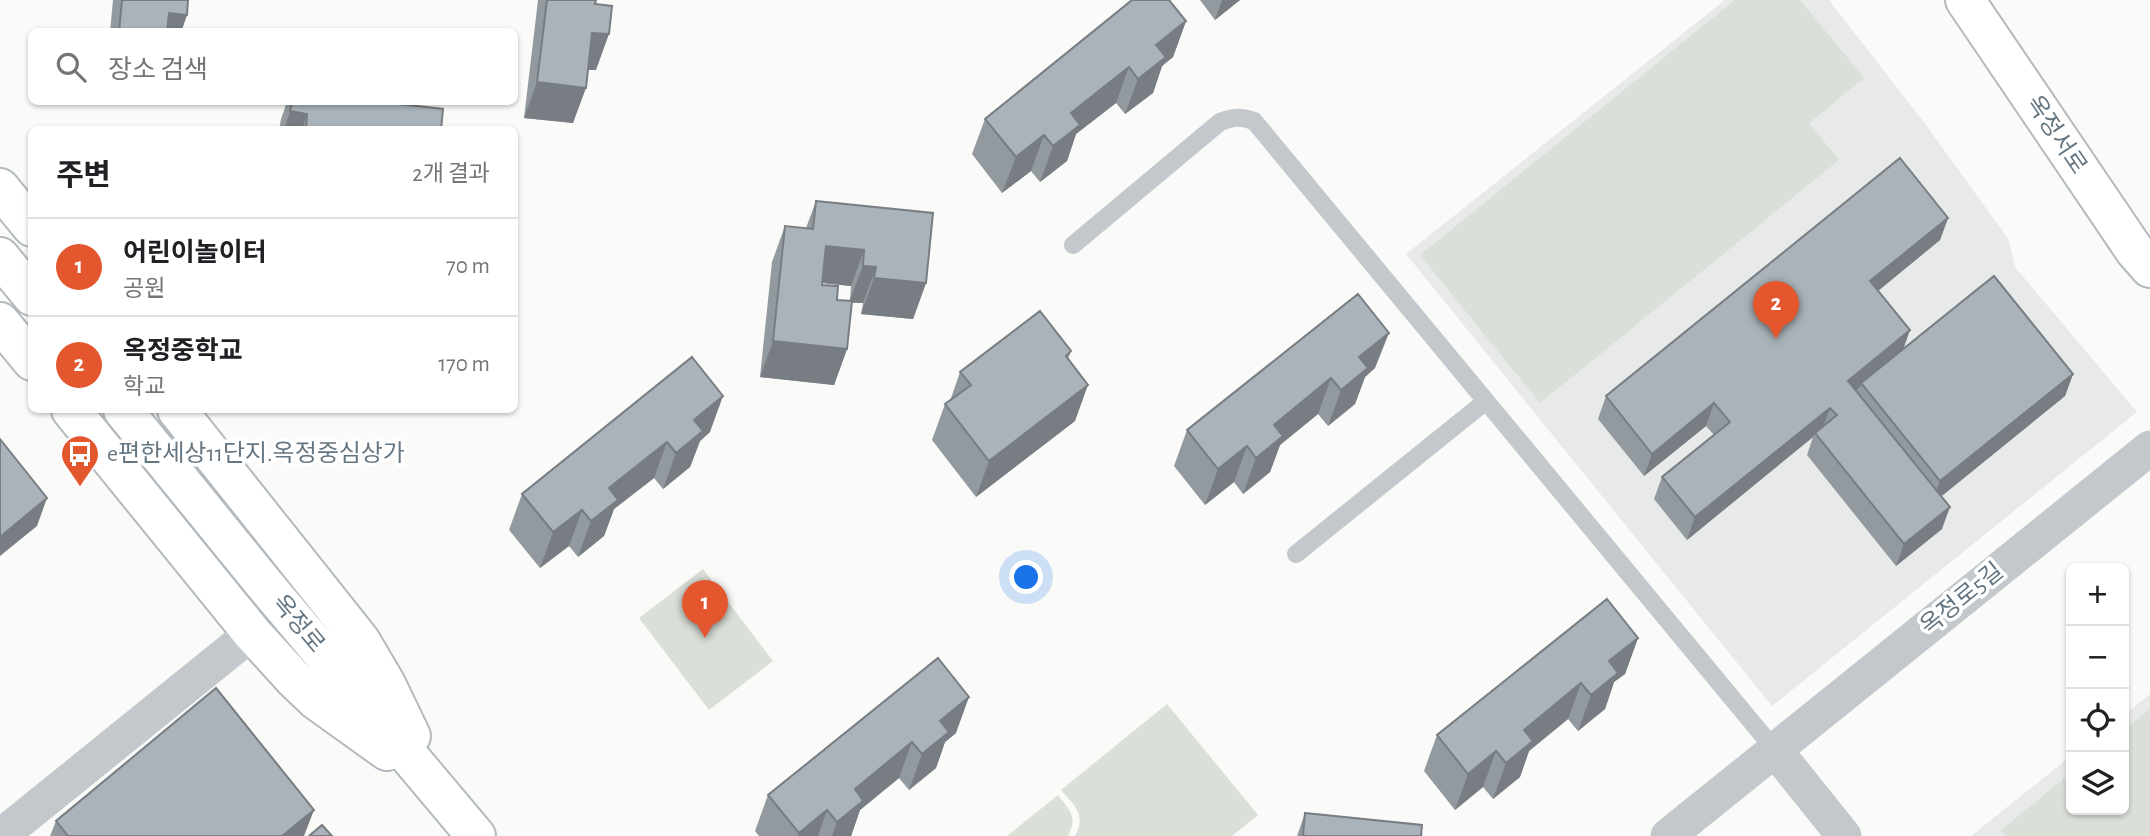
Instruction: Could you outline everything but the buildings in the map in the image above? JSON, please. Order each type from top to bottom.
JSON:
[{"type":"main road","name":"옥정서로","points":[[1965,0],[2135,251],[2150,268]]},
{"type":"main road","points":[[0,188],[28,222]]},
{"type":"main road","points":[[0,257],[28,291]]},
{"type":"main road","points":[[0,322],[28,356]]},
{"type":"main road","points":[[73,413],[252,633],[293,679],[316,700],[434,785]]},
{"type":"main road","name":"옥정로","points":[[125,413],[265,585],[476,836]]},
{"type":"main road","points":[[179,413],[360,640],[386,684],[434,785]]},
{"type":"street","name":"옥정로5길","points":[[1668,836],[2150,448]]},
{"type":"street","points":[[1,836],[252,633]]},
{"type":"street","points":[[1775,750],[1844,836]]},
{"type":"lane","points":[[1073,245],[1220,122],[1231,117],[1244,117],[1254,121],[1775,750]]},
{"type":"lane","points":[[1296,554],[1486,401]]},
{"type":"shaded area","points":[[1725,0],[1829,0],[1926,125],[2009,240],[2015,267],[2137,412],[1772,706],[1406,254]]},
{"type":"shaded area","points":[[1735,0],[1800,0],[1864,78],[1809,123],[1839,160],[1540,403],[1420,255]]},
{"type":"shaded area","points":[[703,569],[773,661],[709,710],[639,618]]},
{"type":"shaded area","points":[[2150,694],[2150,836],[1971,836],[2066,760],[2066,815],[2129,815],[2129,711]]},
{"type":"shaded area","points":[[1167,704],[1258,815],[1232,836],[1075,836],[1080,822],[1079,816],[1061,790]]},
{"type":"shaded area","points":[[2150,709],[2150,836],[2006,836],[2001,830],[2066,777],[2066,815],[2129,815],[2129,726]]},
{"type":"shaded area","points":[[1058,795],[1072,819],[1068,836],[1007,836]]},
{"type":"place","name":"옥정중학교","points":[[1776,339]]},
{"type":"place","name":"e편한세상11단지.옥정중심상가","points":[[80,488]]},
{"type":"place","name":"어린이놀이터","points":[[705,638]]}]
